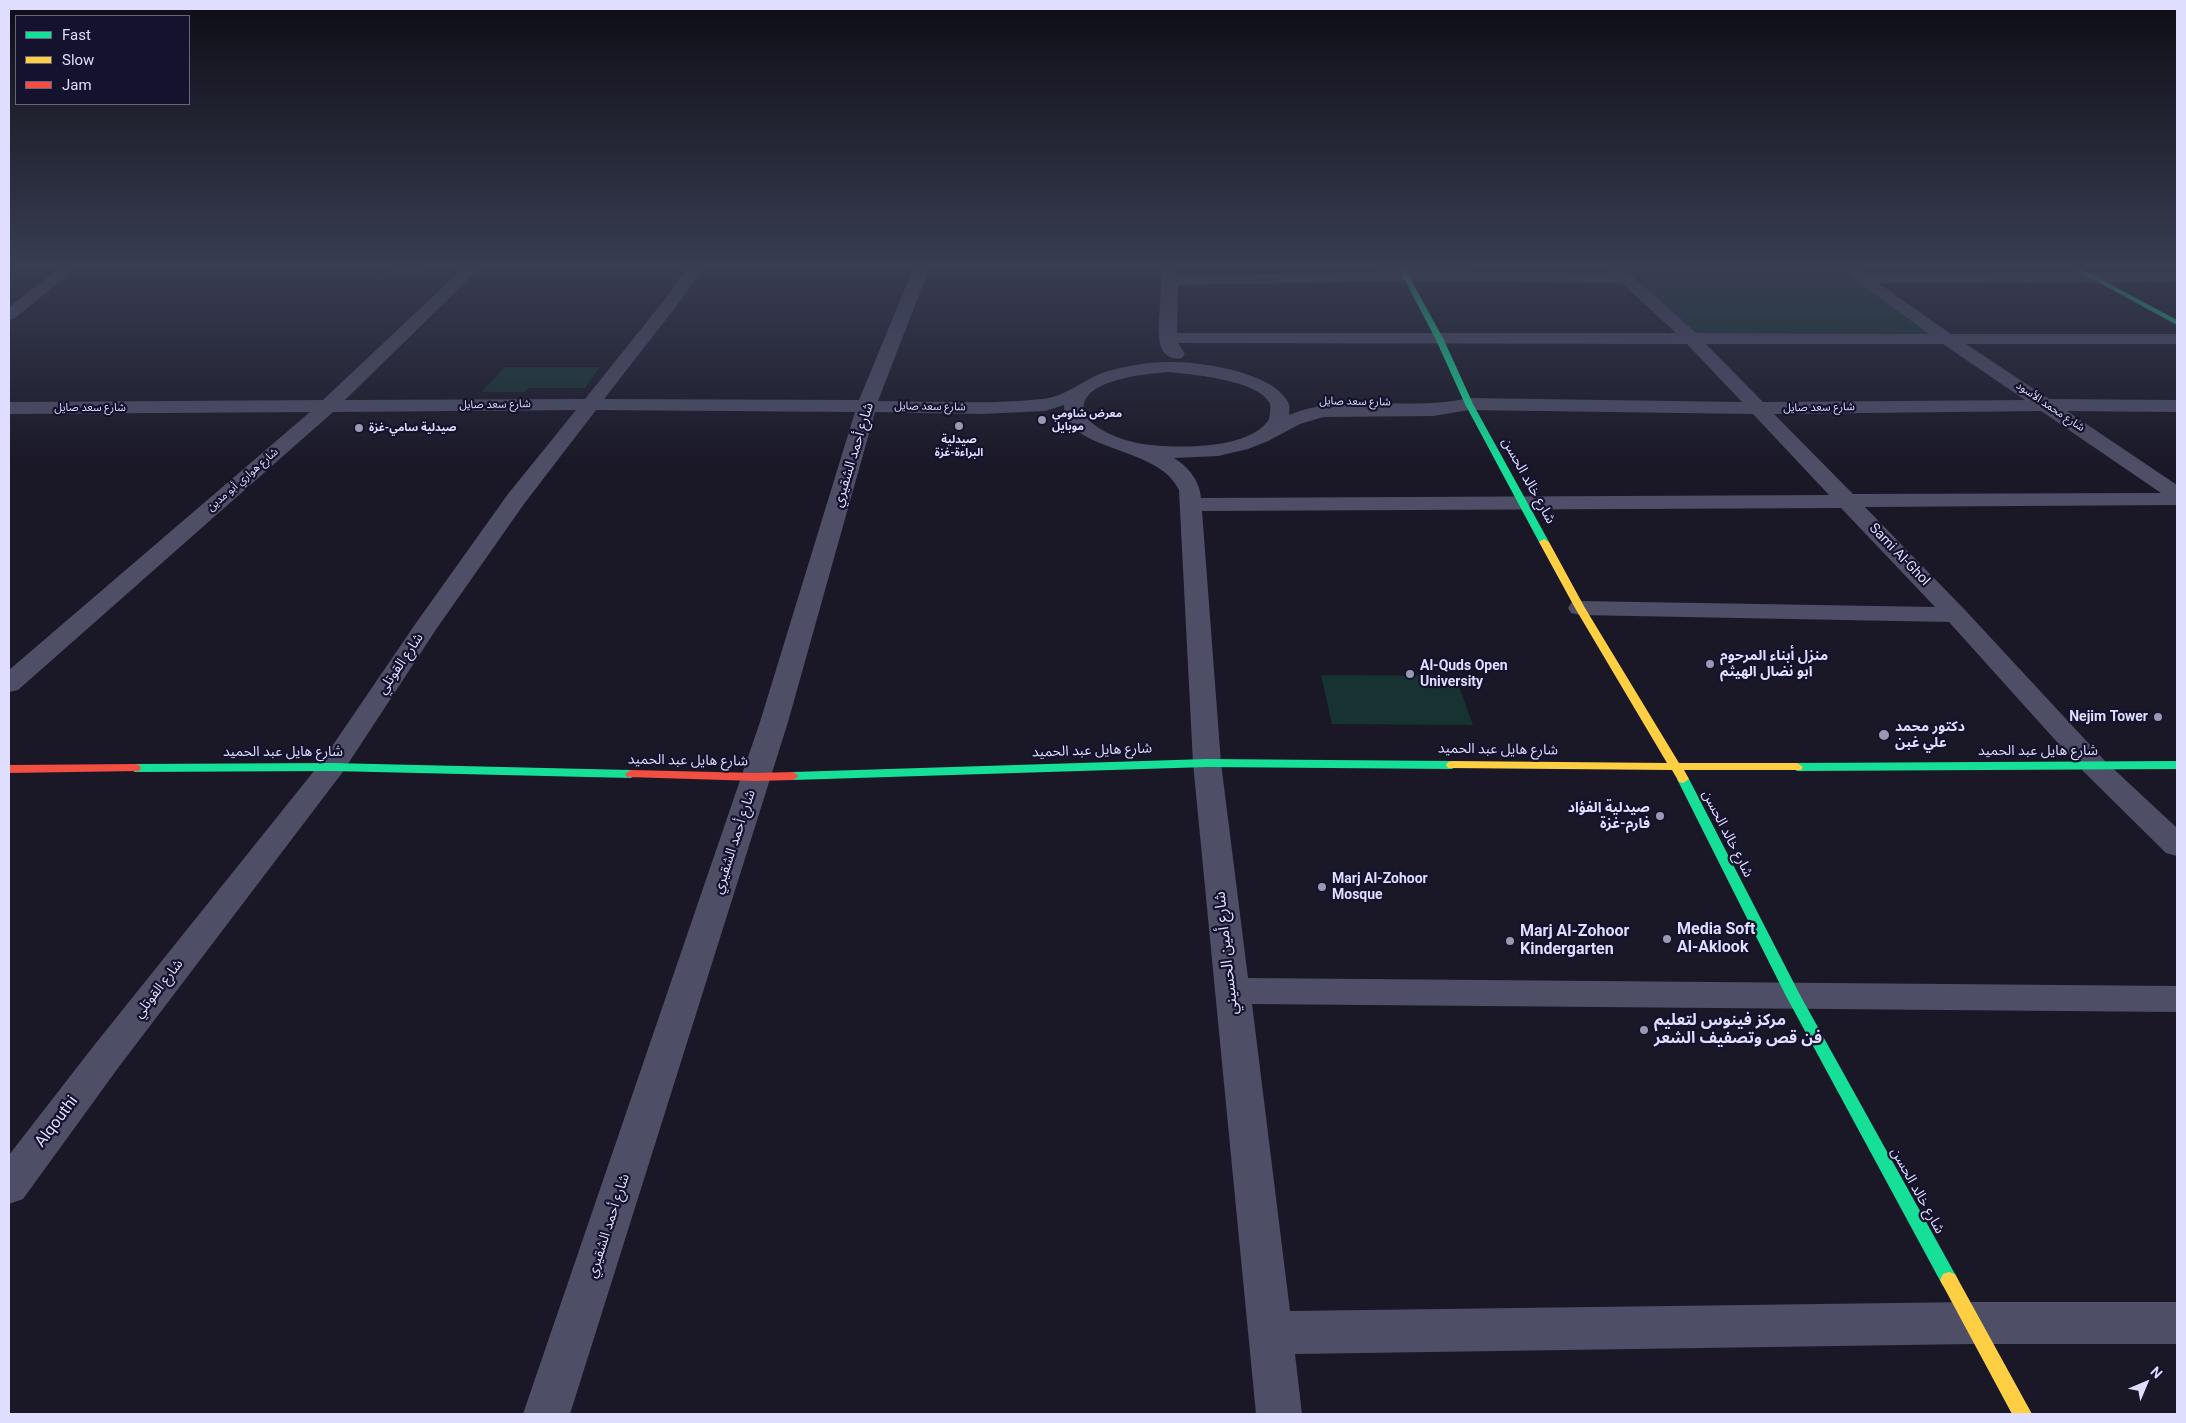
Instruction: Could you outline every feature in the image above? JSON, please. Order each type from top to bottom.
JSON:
[{"type":"street","name":"شارع هواري أبو مدين","points":[[9,684],[327,407],[402,335]]},
{"type":"street","name":"شارع القوتلي","points":[[105,1058],[332,767],[425,628],[516,499],[645,335]]},
{"type":"street","name":"شارع أحمد الشقيري","points":[[547,1414],[756,777],[867,406],[895,335]]},
{"type":"street","points":[[1113,376],[1150,362],[1162,355],[1169,343],[1169,335]]},
{"type":"street","name":"شارع خالد الحسن","points":[[1438,335],[1465,405],[1523,503],[1580,608],[1677,767],[1793,996],[2022,1414]]},
{"type":"street","name":"Sami Al-Ghol","points":[[1688,335],[1760,408],[1956,615],[2094,766],[2177,846]]},
{"type":"street","name":"شارع محمد الأسود","points":[[1942,335],[2177,494]]},
{"type":"street","points":[[1169,343],[1691,338],[2177,339]]},
{"type":"street","points":[[1169,343],[1183,359],[1252,383],[1268,391],[1280,407],[1279,421],[1265,434]]},
{"type":"street","points":[[1113,376],[1168,367],[1198,369],[1233,376]]},
{"type":"street","name":"شارع سعد صايل","points":[[9,408],[590,404],[981,408],[1045,406],[1069,398],[1113,376]]},
{"type":"street","name":"شارع سعد صايل","points":[[1252,383],[1296,397],[1334,402],[1760,408],[2048,405],[2177,406]]},
{"type":"street","points":[[1084,390],[1077,397],[1074,410],[1079,422],[1092,432]]},
{"type":"street","name":"شارع سعد صايل","points":[[1236,446],[1299,417],[1322,411],[1443,410],[1465,405]]},
{"type":"street","name":"شارع سعد صايل","points":[[981,408],[994,411],[1044,415],[1121,444]]},
{"type":"street","points":[[1121,444],[1176,452],[1209,451],[1236,446]]},
{"type":"street","name":"شارع أمين الحسيني","points":[[1121,444],[1178,468],[1187,479],[1191,497],[1207,762],[1279,1414]]},
{"type":"street","name":"شارع أمين الحسيني","points":[[1191,497],[1200,467],[1210,458],[1236,446]]},
{"type":"street","points":[[1191,497],[1523,503],[2177,499]]},
{"type":"street","points":[[1580,608],[1956,615]]},
{"type":"street","name":"شارع هايل عبد الحميد","points":[[9,769],[332,767],[756,777],[1207,762],[1677,767],[2177,765]]},
{"type":"street","points":[[1231,991],[2177,999]]},
{"type":"street","name":"Alqouthi","points":[[9,1186],[105,1058]]},
{"type":"street","points":[[1270,1333],[1972,1323],[2177,1323]]},
{"type":"green space","points":[[505,367],[600,367],[585,388],[528,388],[525,392],[482,392]]},
{"type":"green space","points":[[1321,675],[1455,676],[1473,725],[1332,724]]},
{"type":"traffic: fast","points":[[1438,335],[1469,404],[1544,542]]},
{"type":"traffic: fast","points":[[793,776],[1207,763],[1452,765]]},
{"type":"traffic: fast","points":[[1797,767],[2177,765]]},
{"type":"traffic: fast","points":[[135,768],[332,767],[631,774]]},
{"type":"traffic: fast","points":[[1683,779],[1793,996],[1949,1280]]},
{"type":"traffic: slow","points":[[1544,542],[1580,608],[1683,779]]},
{"type":"traffic: slow","points":[[1452,765],[1797,767]]},
{"type":"traffic: slow","points":[[1949,1280],[2022,1414]]},
{"type":"traffic: jam","points":[[9,769],[135,768]]},
{"type":"traffic: jam","points":[[631,774],[793,776]]},
{"type":"place","name":"معرض شاومي موبايل","points":[[1042,420]]},
{"type":"place","name":"صيدلية البراءة-غزة","points":[[959,426]]},
{"type":"place","name":"صيدلية سامي-غزة","points":[[359,428]]},
{"type":"place","name":"منزل أبناء المرحوم ابو نضال الهيثم","points":[[1710,664]]},
{"type":"place","name":"Al-Quds Open University","points":[[1410,674]]},
{"type":"place","name":"Nejim Tower","points":[[2158,717]]},
{"type":"place","name":"دكتور محمد علي غبن","points":[[1884,735]]},
{"type":"place","name":"صيدلية الفؤاد فارم-غزة","points":[[1660,816]]},
{"type":"place","name":"Marj Al-Zohoor Mosque","points":[[1322,887]]},
{"type":"place","name":"Media Soft Al-Aklook","points":[[1667,939]]},
{"type":"place","name":"Marj Al-Zohoor Kindergarten","points":[[1510,941]]},
{"type":"place","name":"مركز فينوس لتعليم فن قص وتصفيف الشعر","points":[[1644,1030]]}]
